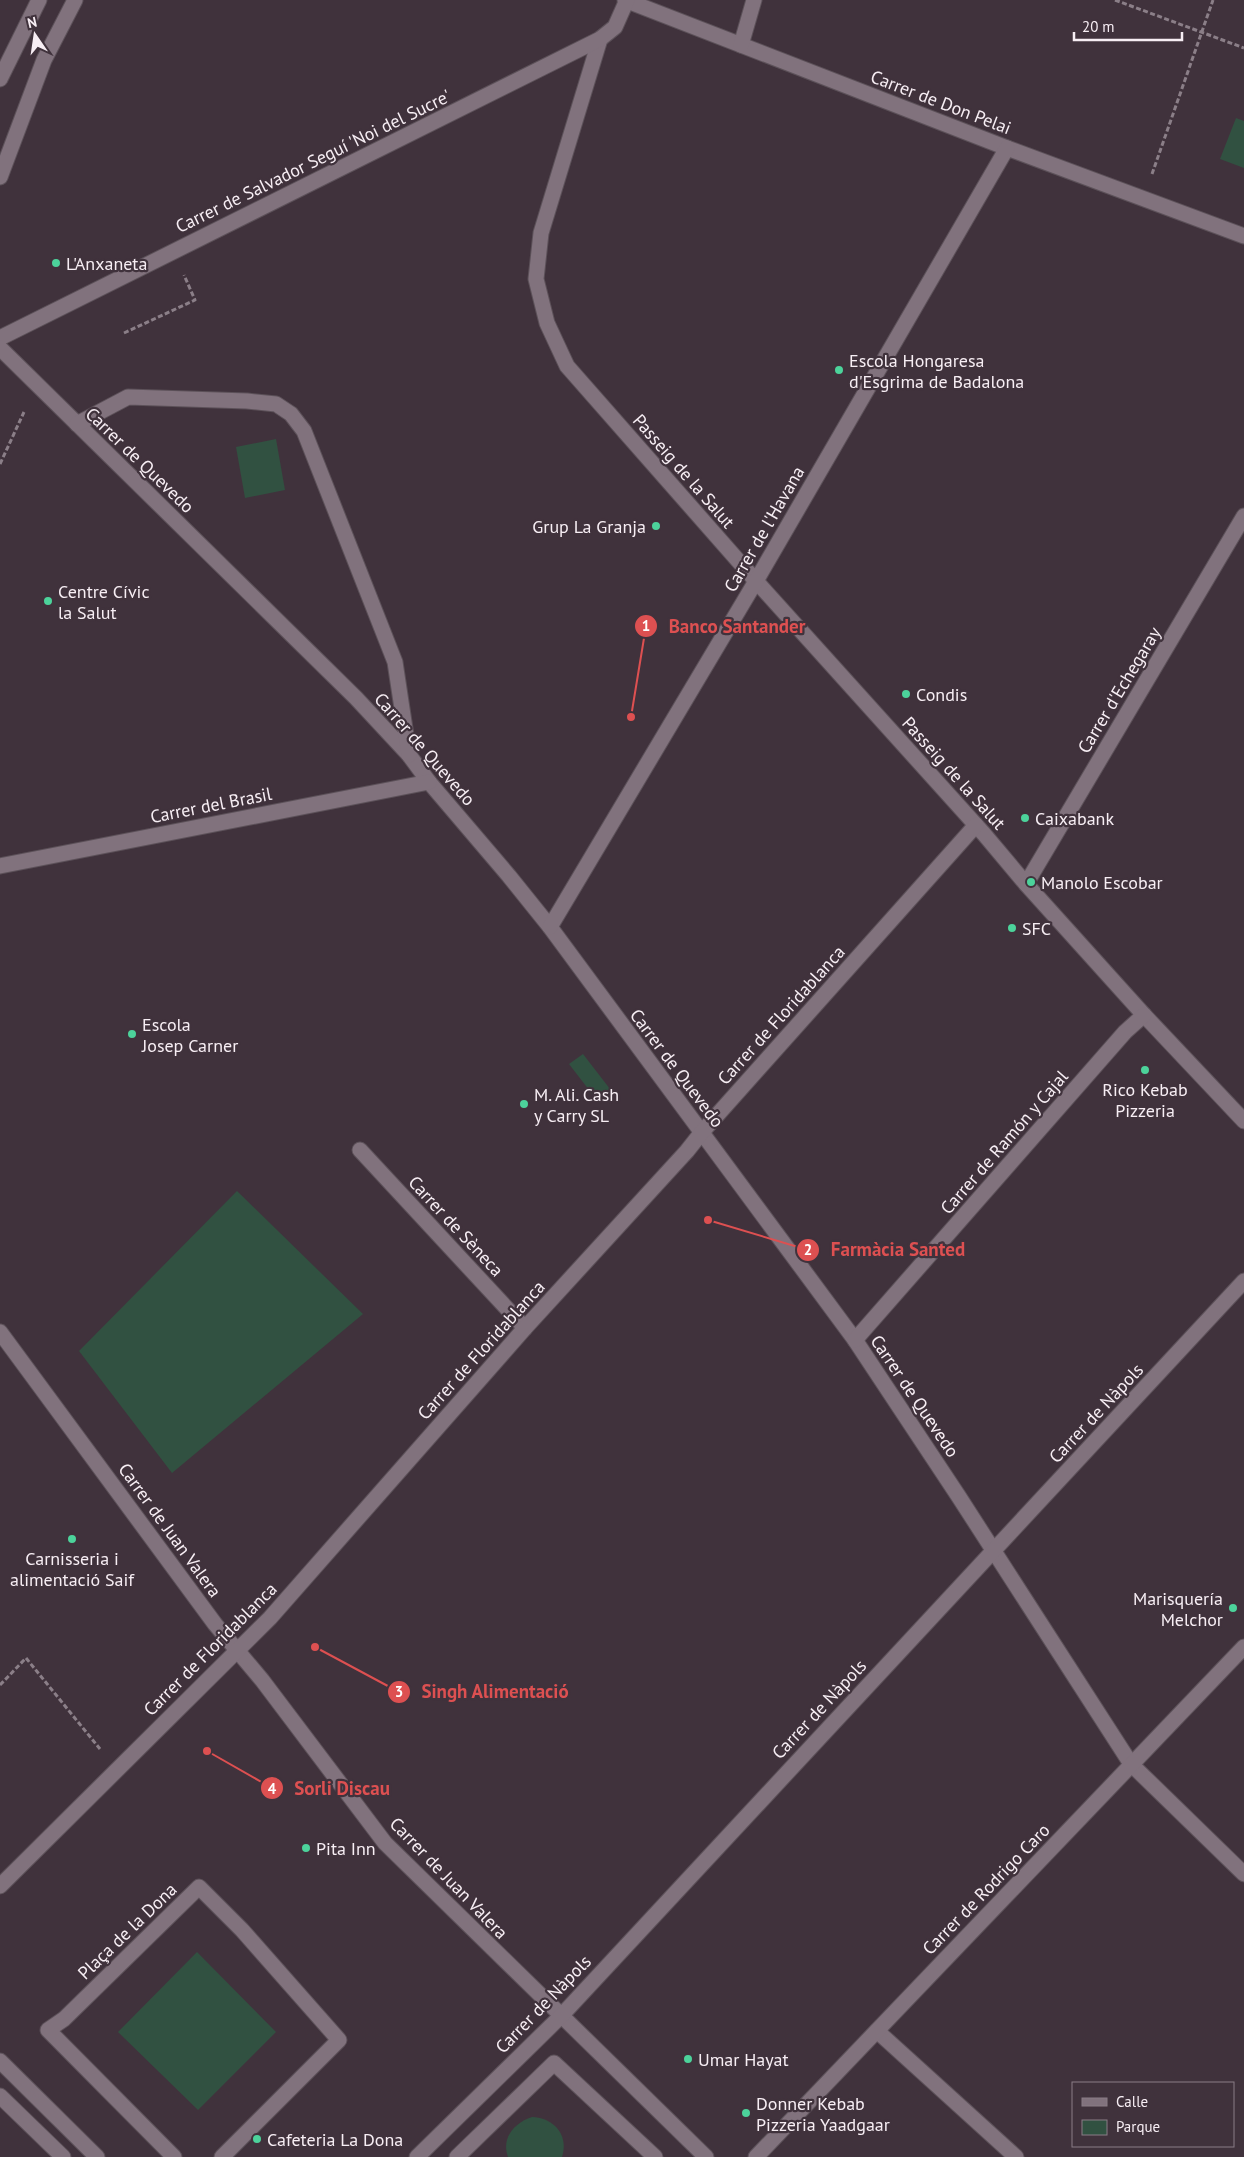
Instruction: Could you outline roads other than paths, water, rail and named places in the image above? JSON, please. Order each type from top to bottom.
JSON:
[{"type":"street","points":[[0,79],[40,0]]},
{"type":"street","points":[[0,177],[44,60],[75,0]]},
{"type":"street","name":"Carrer de Don Pelai","points":[[626,0],[1007,148],[1244,236]]},
{"type":"street","name":"Carrer de Salvador Seguí 'Noi del Sucre'","points":[[0,338],[600,39],[616,27],[626,0]]},
{"type":"street","points":[[740,45],[754,0]]},
{"type":"street","name":"Passeig de la Salut","points":[[600,39],[541,233],[536,279],[547,323],[567,366],[756,581],[976,825],[1026,884],[1144,1015],[1244,1121]]},
{"type":"street","name":"Carrer de l'Havana","points":[[550,927],[756,581],[1007,148]]},
{"type":"street","name":"Carrer de Quevedo","points":[[0,348],[356,698],[409,755],[429,782],[509,876],[550,927],[855,1340],[994,1549],[1132,1764],[1244,1874]]},
{"type":"street","points":[[77,424],[128,397],[247,401],[276,404],[291,414],[304,431],[395,662],[409,755]]},
{"type":"street","name":"Carrer d'Echegaray","points":[[1026,884],[1244,516]]},
{"type":"street","name":"Carrer del Brasil","points":[[0,866],[429,782]]},
{"type":"street","name":"Carrer de Floridablanca","points":[[0,1886],[116,1769],[239,1651],[270,1618],[525,1328],[687,1151],[976,825]]},
{"type":"street","name":"Carrer de Ramón y Cajal","points":[[855,1340],[1125,1032],[1144,1015]]},
{"type":"street","name":"Carrer de Sèneca","points":[[360,1150],[525,1328]]},
{"type":"street","name":"Carrer de Nàpols","points":[[417,2157],[561,2016],[1244,1281]]},
{"type":"street","name":"Carrer de Juan Valera","points":[[0,1332],[215,1624],[239,1651],[385,1843],[706,2157]]},
{"type":"street","name":"Carrer de Rodrigo Caro","points":[[756,2157],[1244,1647]]},
{"type":"street","name":"Plaça de la Dona","points":[[174,2157],[48,2030],[64,2019],[199,1887],[242,1930],[339,2040],[222,2157]]},
{"type":"street","points":[[876,2030],[1016,2157]]},
{"type":"street","points":[[0,2061],[97,2157]]},
{"type":"street","points":[[457,2157],[554,2063],[654,2157]]},
{"type":"street","points":[[0,2096],[63,2157]]},
{"type":"place","name":"L'Anxaneta","points":[[56,263]]},
{"type":"place","name":"Escola Hongaresa d'Esgrima de Badalona","points":[[839,370]]},
{"type":"place","name":"Grup La Granja","points":[[656,526]]},
{"type":"place","name":"Centre Cívic la Salut","points":[[48,601]]},
{"type":"place","name":"Condis","points":[[906,694]]},
{"type":"place","name":"Banco Santander","points":[[631,717]]},
{"type":"place","name":"Caixabank","points":[[1025,818]]},
{"type":"place","name":"Manolo Escobar","points":[[1031,882]]},
{"type":"place","name":"SFC","points":[[1012,928]]},
{"type":"place","name":"Escola Josep Carner","points":[[132,1034]]},
{"type":"place","name":"Rico Kebab Pizzeria","points":[[1145,1070]]},
{"type":"place","name":"M. Ali. Cash y Carry SL","points":[[524,1104]]},
{"type":"place","name":"Farmàcia Santed","points":[[708,1220]]},
{"type":"place","name":"Carnisseria i alimentació Saif","points":[[72,1539]]},
{"type":"place","name":"Marisquería Melchor","points":[[1233,1608]]},
{"type":"place","name":"Singh Alimentació","points":[[315,1647]]},
{"type":"place","name":"Sorli Discau","points":[[207,1751]]},
{"type":"place","name":"Pita Inn","points":[[306,1848]]},
{"type":"place","name":"Umar Hayat","points":[[688,2059]]},
{"type":"place","name":"Donner Kebab Pizzeria Yaadgaar","points":[[746,2113]]},
{"type":"place","name":"Cafeteria La Dona","points":[[257,2139]]}]
